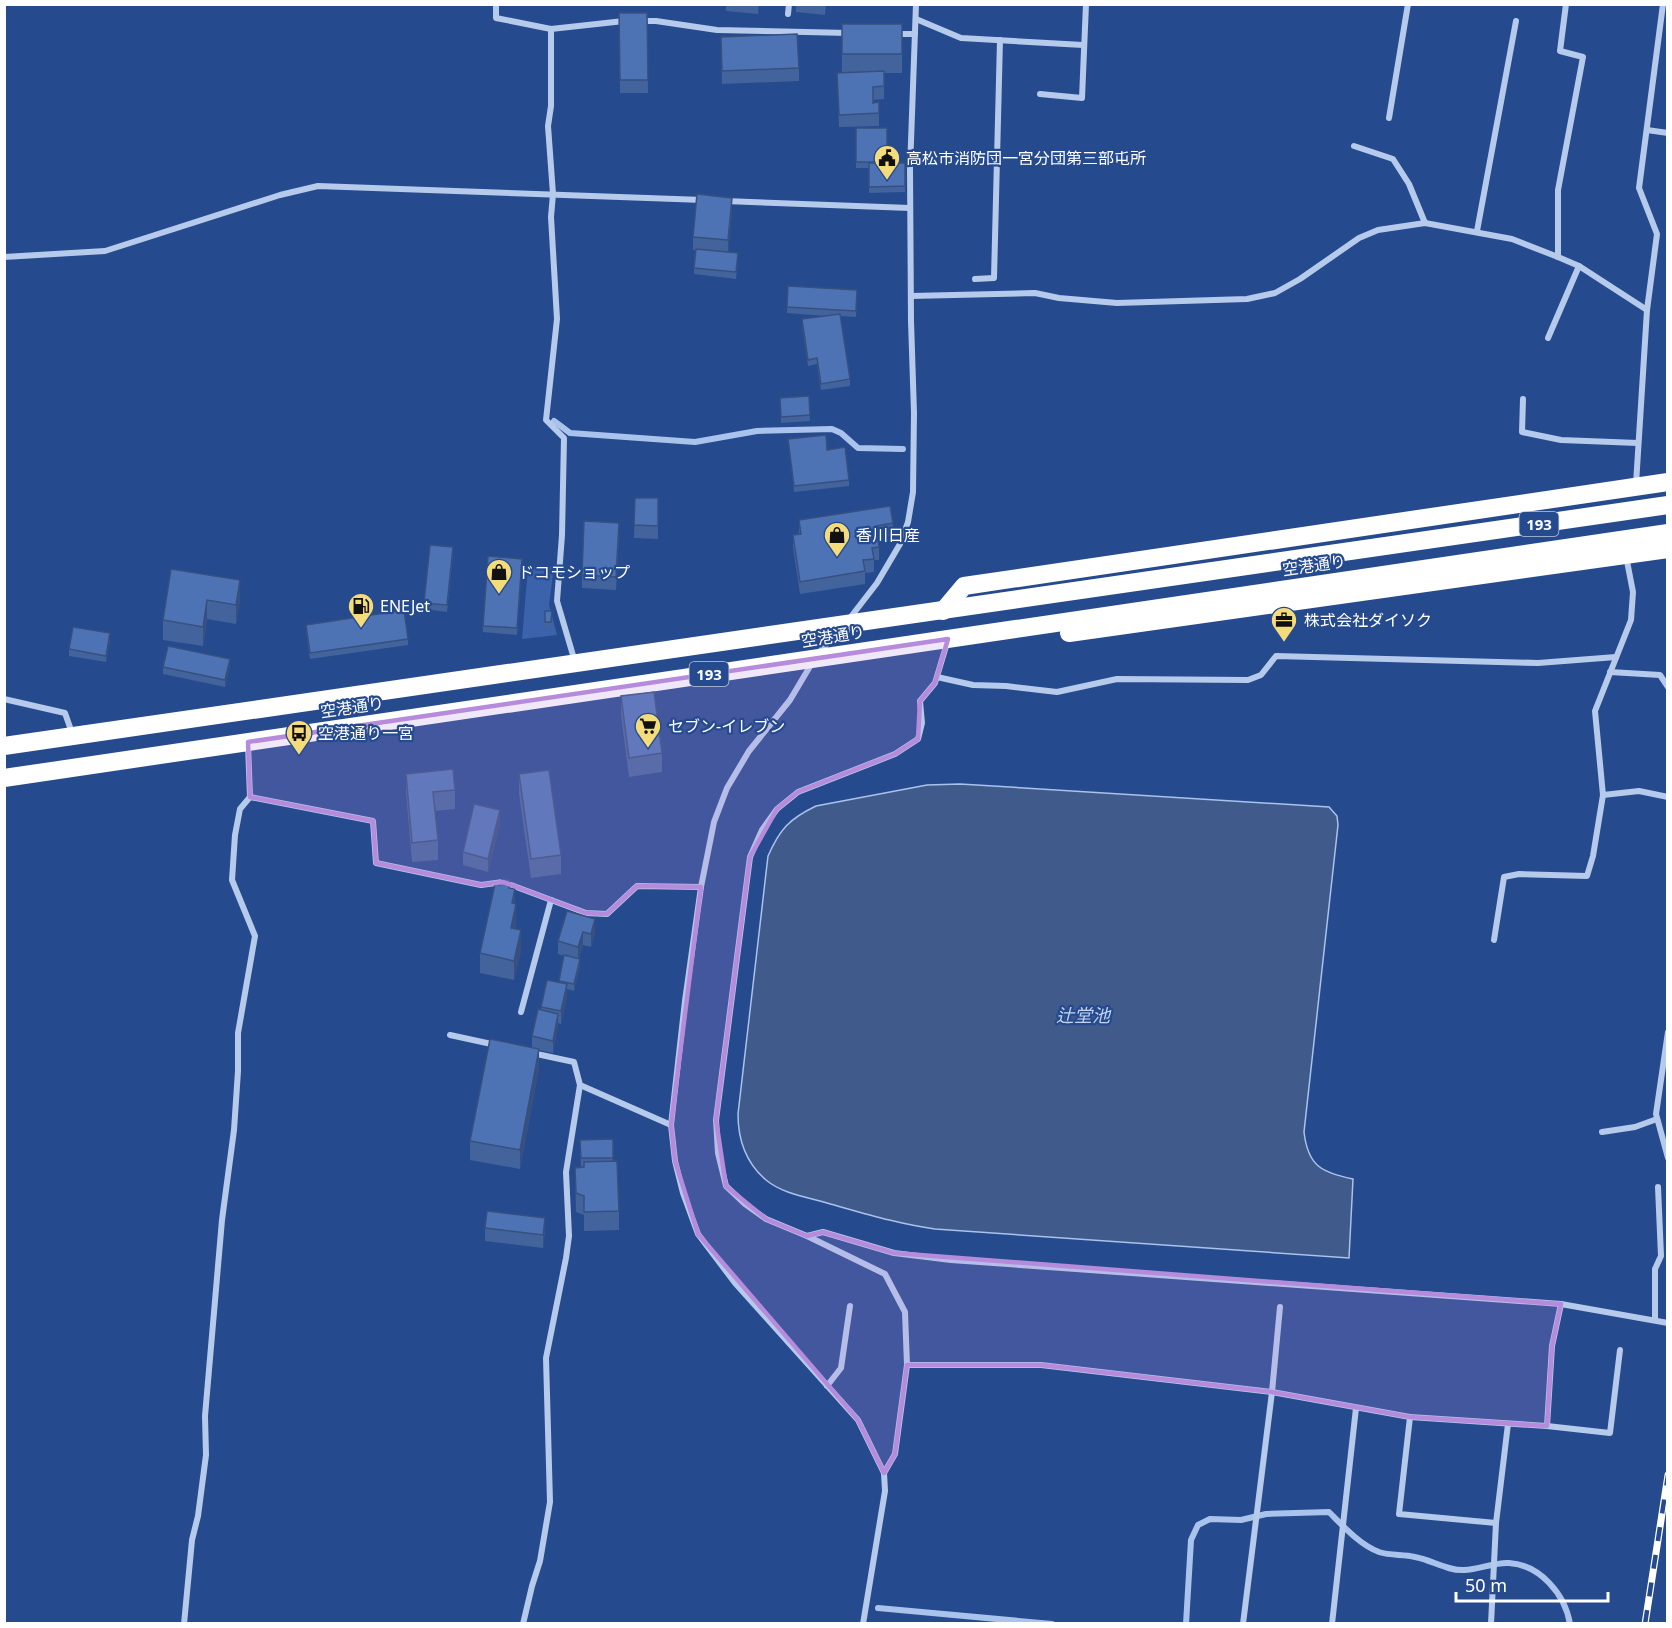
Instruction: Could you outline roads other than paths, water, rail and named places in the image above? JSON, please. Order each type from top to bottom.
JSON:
[{"type":"highway","points":[[943,611],[964,586],[1668,482]]},
{"type":"highway","name":"空港通り","points":[[4,746],[1668,505]]},
{"type":"highway","name":"空港通り","points":[[4,778],[1668,533]]},
{"type":"highway","points":[[948,639],[978,646],[1668,549]]},
{"type":"street","points":[[496,4],[496,18],[551,29],[613,21],[656,21],[717,30],[857,33]]},
{"type":"street","points":[[788,14],[789,4]]},
{"type":"street","points":[[863,1623],[885,1491],[884,1473],[858,1420],[735,1283],[698,1234],[683,1193],[675,1161],[671,1125],[701,887],[714,822],[727,788],[749,751],[790,700],[814,659],[855,613],[877,584],[900,544],[908,522],[913,492],[914,458],[910,208],[916,4]]},
{"type":"street","points":[[1040,94],[1082,98],[1086,4]]},
{"type":"street","points":[[1389,118],[1408,4]]},
{"type":"street","points":[[1558,257],[1558,190],[1583,57],[1560,51],[1566,4]]},
{"type":"street","points":[[1636,487],[1647,310],[1657,234],[1639,188],[1663,4]]},
{"type":"street","points":[[916,19],[961,38],[1083,45]]},
{"type":"street","points":[[1477,231],[1516,21]]},
{"type":"street","points":[[551,29],[551,106],[548,126],[553,194],[551,217],[557,319],[546,420],[564,438],[557,601],[576,664]]},
{"type":"street","points":[[892,34],[915,34]]},
{"type":"street","points":[[975,279],[994,278],[1000,40]]},
{"type":"street","points":[[1647,130],[1668,133]]},
{"type":"street","points":[[1354,146],[1393,159],[1409,184],[1425,223]]},
{"type":"street","points":[[4,257],[105,251],[280,195],[318,186],[708,200]]},
{"type":"street","points":[[720,201],[910,208]]},
{"type":"street","points":[[911,296],[1035,293],[1059,298],[1117,303],[1248,299],[1275,293],[1300,279],[1359,238],[1378,230],[1425,223],[1512,239],[1558,257],[1579,266],[1647,310]]},
{"type":"street","points":[[1548,338],[1579,266]]},
{"type":"street","points":[[1523,399],[1522,432],[1561,440],[1638,443]]},
{"type":"street","points":[[1494,940],[1504,877],[1519,874],[1587,876],[1593,856],[1603,795],[1595,711],[1631,620],[1633,592],[1626,555]]},
{"type":"street","points":[[884,1473],[895,1454],[907,1365],[905,1312],[885,1274],[807,1236],[766,1220],[726,1186],[718,1153],[716,1120],[750,857],[762,830],[777,809],[798,792],[895,754],[918,739],[922,723],[920,702],[935,683],[948,639]]},
{"type":"street","points":[[937,677],[973,685],[1057,692],[1117,679],[1248,680],[1260,675],[1276,656],[1538,663],[1616,657]]},
{"type":"street","points":[[1610,672],[1660,675],[1668,687]]},
{"type":"street","points":[[4,699],[65,713],[74,736]]},
{"type":"street","points":[[184,1623],[192,1540],[198,1516],[206,1455],[205,1416],[222,1220],[235,1118],[238,1033],[255,936],[232,880],[235,835],[240,809],[250,796],[248,742]]},
{"type":"street","points":[[1603,795],[1639,791],[1668,797]]},
{"type":"street","points":[[250,796],[373,821],[376,863],[481,885],[503,882],[586,913],[608,914],[637,886],[701,887]]},
{"type":"street","points":[[521,1012],[551,900]]},
{"type":"street","points":[[1668,1032],[1657,1119],[1668,1158]]},
{"type":"street","points":[[450,1035],[506,1047]]},
{"type":"street","points":[[523,1623],[540,1562],[550,1502],[546,1358],[569,1236],[566,1172],[580,1085],[573,1062],[528,1052]]},
{"type":"street","points":[[580,1085],[671,1125]]},
{"type":"street","points":[[1602,1131],[1635,1127],[1657,1119]]},
{"type":"street","points":[[1655,1320],[1655,1269],[1661,1256],[1658,1187]]},
{"type":"street","points":[[807,1236],[823,1232],[894,1253],[951,1260],[1561,1305],[1668,1323]]},
{"type":"street","points":[[1547,1426],[1552,1346],[1561,1305]]},
{"type":"street","points":[[827,1386],[841,1368],[850,1306]]},
{"type":"street","points":[[1243,1623],[1272,1392],[1280,1307]]},
{"type":"street","points":[[907,1365],[1041,1365],[1272,1392],[1410,1417],[1547,1426],[1610,1433],[1620,1350]]},
{"type":"street","points":[[1332,1623],[1356,1408]]},
{"type":"street","points":[[1410,1417],[1399,1514],[1496,1523]]},
{"type":"street","points":[[1491,1623],[1496,1523],[1508,1424]]},
{"type":"water","name":"辻堂池","points":[[960,784],[1329,807],[1337,816],[1338,825],[1304,1132],[1309,1153],[1318,1166],[1333,1174],[1353,1179],[1349,1258],[921,1227],[780,1189],[766,1180],[753,1166],[744,1150],[738,1114],[768,856],[772,847],[792,820],[816,806],[927,785]]},
{"type":"waterway","points":[[554,421],[570,433],[695,442],[757,431],[832,429],[841,433],[858,448],[903,449]]},
{"type":"waterway","points":[[1186,1624],[1191,1540],[1198,1525],[1210,1519],[1241,1520],[1266,1514],[1329,1512],[1359,1540],[1379,1552],[1415,1557],[1458,1570],[1470,1570],[1503,1563],[1531,1569],[1541,1575],[1557,1592],[1570,1624]]},
{"type":"waterway","points":[[878,1608],[1052,1624]]},
{"type":"railway","points":[[1645,1624],[1668,1475]]},
{"type":"place","name":"高松市消防団一宮分団第三部屯所","points":[[887,181]]},
{"type":"place","name":"香川日産","points":[[837,558]]},
{"type":"place","name":"ドコモショップ","points":[[499,595]]},
{"type":"place","name":"ENEJet","points":[[361,629]]},
{"type":"place","name":"株式会社ダイソク","points":[[1284,643]]},
{"type":"place","name":"セブン-イレブン","points":[[648,749]]},
{"type":"place","name":"空港通り一宮","points":[[299,756]]}]
